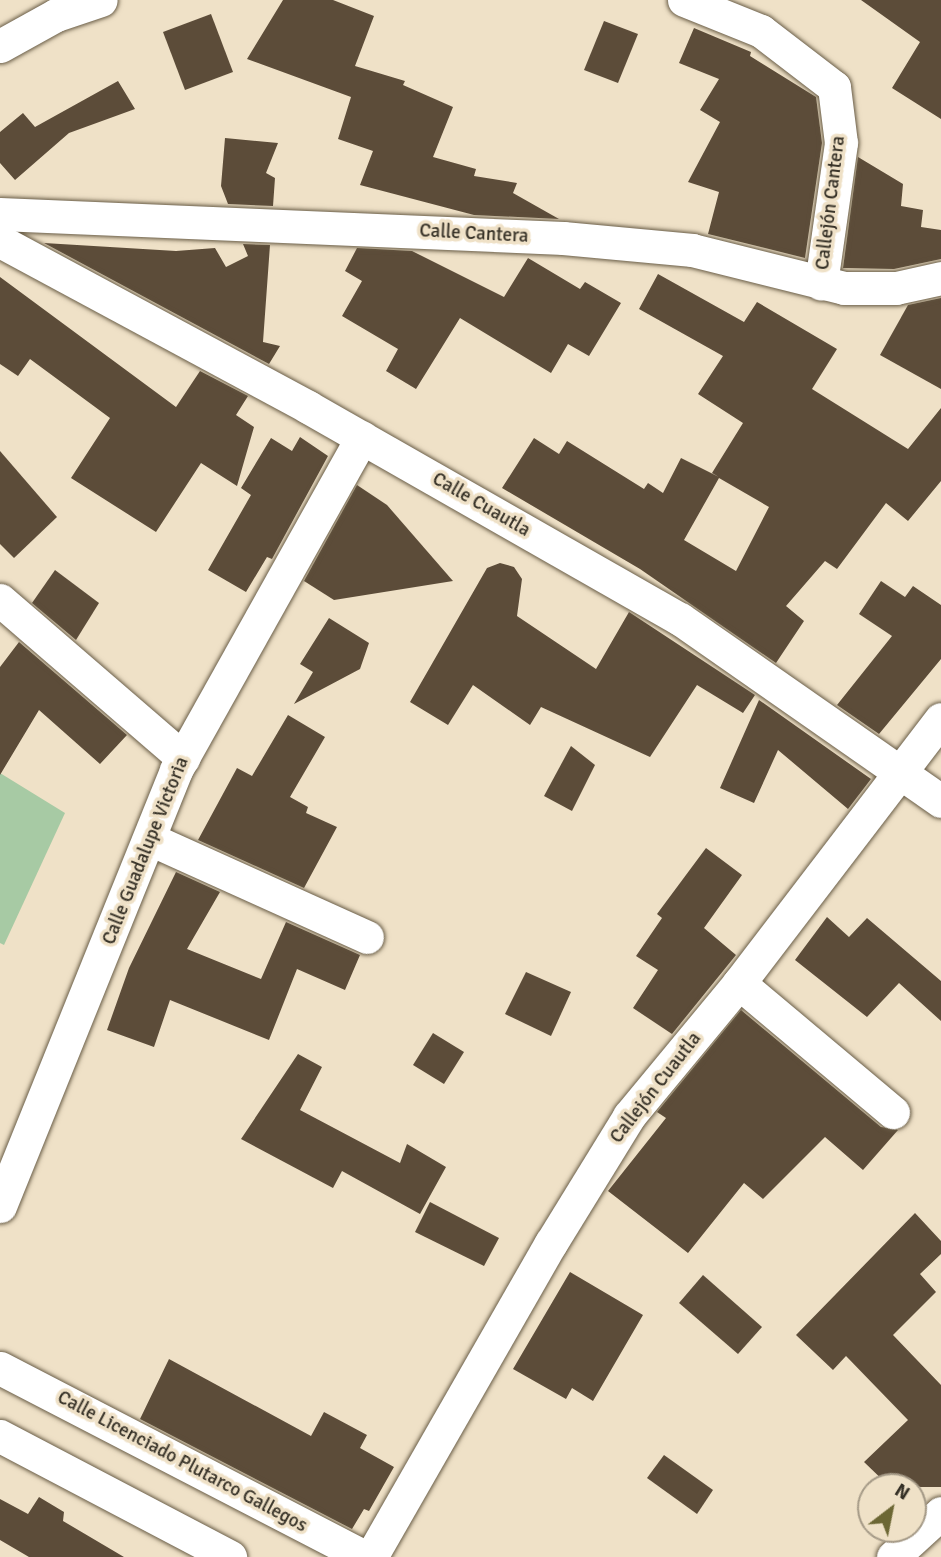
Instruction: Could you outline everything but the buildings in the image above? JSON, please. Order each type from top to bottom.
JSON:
[{"type":"street","points":[[0,46],[56,15],[101,0]]},
{"type":"street","name":"Callejón Cantera","points":[[684,0],[761,31],[834,87],[841,143],[821,284]]},
{"type":"street","name":"Calle Cantera","points":[[0,214],[563,238],[692,250],[821,284],[896,289],[941,278]]},
{"type":"street","name":"Calle Cuautla","points":[[0,241],[362,437],[680,619],[941,801]]},
{"type":"street","name":"Calle Guadalupe Victoria","points":[[0,1206],[183,758],[362,437]]},
{"type":"street","points":[[0,600],[183,758]]},
{"type":"street","name":"Callejón Cuautla","points":[[371,1557],[551,1243],[629,1116],[739,983],[941,719]]},
{"type":"street","points":[[150,839],[366,937]]},
{"type":"street","points":[[739,983],[893,1112]]},
{"type":"street","name":"Calle Licenciado Plutarco Gallegos","points":[[0,1368],[364,1557]]},
{"type":"street","points":[[0,1436],[230,1557]]},
{"type":"street","points":[[893,1557],[941,1513]]},
{"type":"green space","points":[[0,773],[65,813],[4,945],[0,943]]}]
